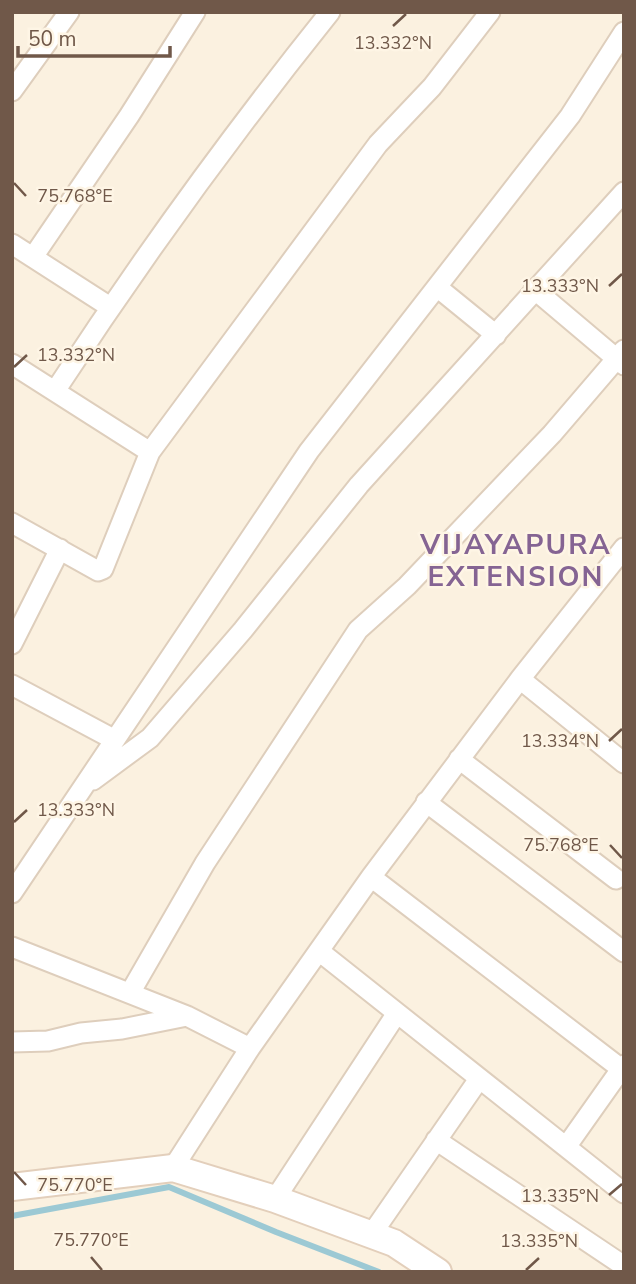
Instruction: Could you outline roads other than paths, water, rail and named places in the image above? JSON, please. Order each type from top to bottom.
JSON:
[{"type":"street","points":[[12,91],[69,12]]},
{"type":"street","points":[[33,257],[129,116],[195,12]]},
{"type":"street","points":[[55,391],[110,307],[330,12]]},
{"type":"street","points":[[12,523],[98,571],[103,569],[150,452],[379,144],[432,87],[489,12]]},
{"type":"street","points":[[12,893],[309,451],[570,116],[624,32]]},
{"type":"street","points":[[82,789],[150,738],[243,630],[359,485],[624,192]]},
{"type":"street","points":[[12,244],[110,307]]},
{"type":"street","points":[[437,287],[496,335]]},
{"type":"street","points":[[130,993],[205,863],[358,630],[407,586],[621,358],[534,289]]},
{"type":"street","points":[[12,364],[150,452]]},
{"type":"street","points":[[173,1168],[250,1048],[426,802],[624,548]]},
{"type":"street","points":[[12,644],[61,549]]},
{"type":"street","points":[[520,679],[620,752]]},
{"type":"street","points":[[12,685],[115,740]]},
{"type":"street","points":[[458,759],[616,879]]},
{"type":"street","points":[[426,802],[624,952]]},
{"type":"street","points":[[372,877],[623,1068],[566,1147]]},
{"type":"street","points":[[12,947],[187,1016],[250,1048]]},
{"type":"street","points":[[319,951],[624,1193]]},
{"type":"street","points":[[275,1199],[397,1013]]},
{"type":"street","points":[[12,1042],[48,1041],[187,1016]]},
{"type":"street","points":[[371,1234],[479,1079]]},
{"type":"street","points":[[436,1140],[624,1266]]},
{"type":"street","points":[[12,1187],[173,1168],[275,1199],[394,1243],[438,1272]]},
{"type":"waterway","points":[[12,1216],[169,1187],[379,1272]]},
{"type":"district","name":"VIJAYAPURA EXTENSION","points":[[516,561]]}]
